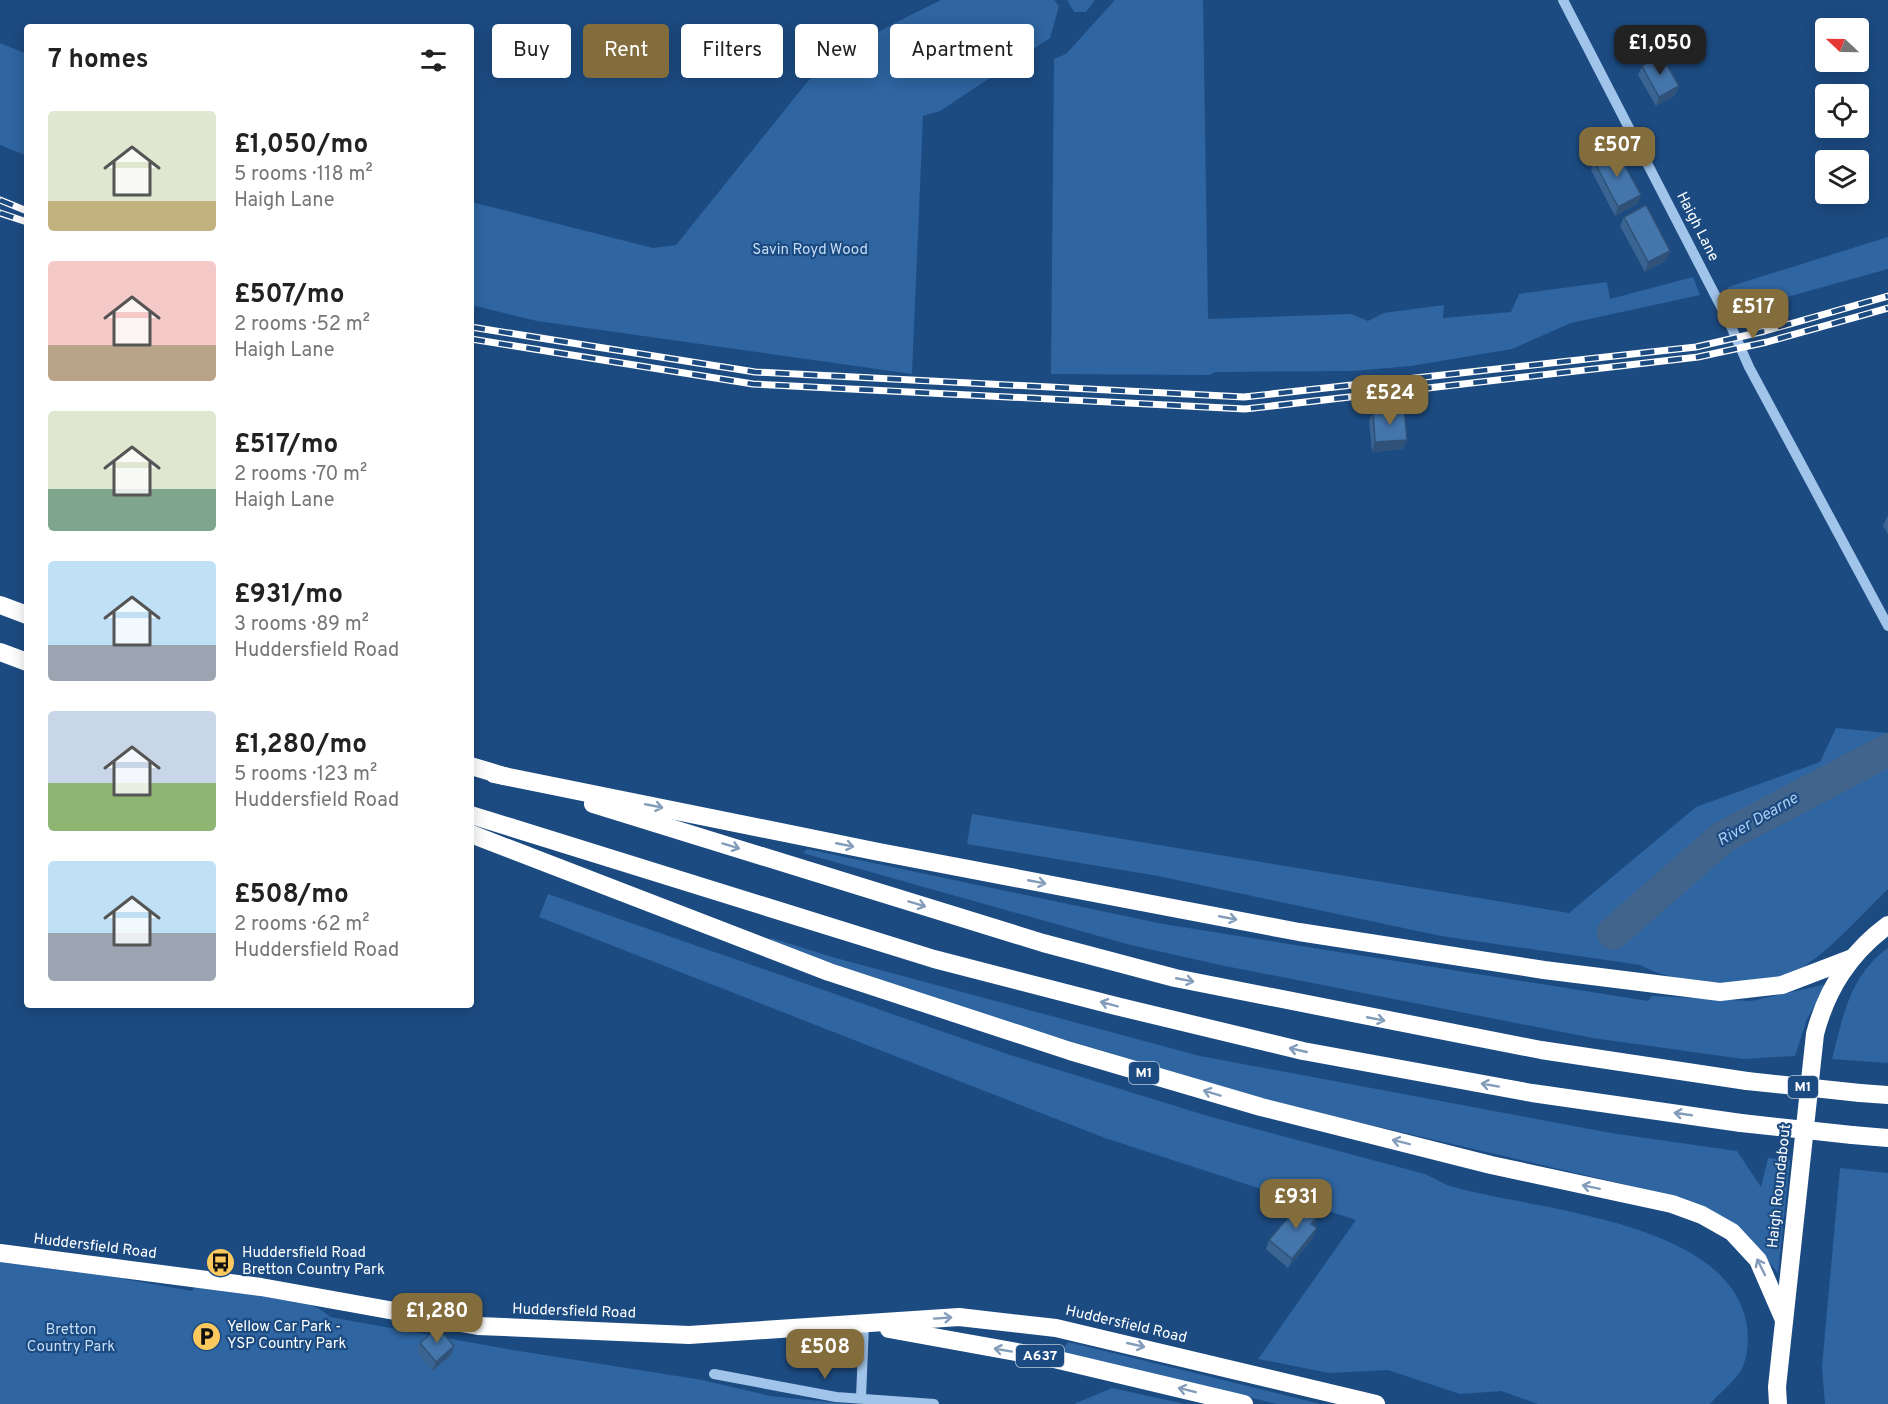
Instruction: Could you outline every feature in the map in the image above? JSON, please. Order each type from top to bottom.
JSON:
[{"type":"highway","points":[[0,605],[24,614]]},
{"type":"highway","points":[[0,652],[24,661]]},
{"type":"highway","name":"M1","points":[[474,767],[1043,943],[1175,978],[1541,1050],[1747,1081],[1888,1095]]},
{"type":"highway","name":"M1","points":[[494,774],[879,852],[1276,927],[1544,969],[1720,992],[1782,985],[1850,959]]},
{"type":"highway","points":[[474,816],[934,958],[1138,1012],[1303,1051],[1532,1093],[1741,1123],[1888,1138]]},
{"type":"highway","name":"M1","points":[[474,835],[829,972],[1070,1051],[1261,1107],[1491,1165],[1672,1204],[1692,1211],[1732,1232],[1758,1260],[1784,1320]]},
{"type":"highway","name":"Haigh Roundabout","points":[[1778,1395],[1815,1034],[1831,990],[1850,959],[1888,925]]},
{"type":"highway","name":"Huddersfield Road","points":[[0,1253],[261,1287],[478,1326],[689,1335],[959,1317],[1056,1328],[1376,1404]]},
{"type":"highway","name":"Huddersfield Road","points":[[864,1324],[1050,1358],[1244,1404]]},
{"type":"highway","points":[[1763,1404],[1778,1395]]},
{"type":"street","name":"Haigh Lane","points":[[1563,0],[1730,324],[1763,395],[1888,626]]},
{"type":"street","points":[[861,1398],[864,1324]]},
{"type":"street","points":[[714,1374],[791,1390],[934,1404]]},
{"type":"green space","name":"Savin Royd Wood","points":[[941,0],[1054,0],[1059,6],[1050,38],[1034,49],[1034,24],[894,24]]},
{"type":"green space","points":[[1067,0],[1095,0],[1086,12],[1074,12]]},
{"type":"green space","points":[[1115,0],[1203,0],[1208,319],[1351,314],[1368,321],[1384,313],[1444,305],[1443,318],[1511,312],[1519,294],[1607,282],[1610,299],[1693,277],[1700,295],[1571,323],[1512,349],[1411,366],[1352,371],[1215,372],[1210,375],[1051,374],[1054,59],[1066,54]]},
{"type":"green space","name":"Savin Royd Wood","points":[[890,26],[890,78],[990,78],[940,111],[923,116],[912,374],[537,321],[474,306],[474,203],[653,248],[676,245],[811,78],[878,78],[878,33]]},
{"type":"green space","points":[[0,43],[24,53],[24,155],[0,145]]},
{"type":"green space","points":[[1888,237],[1888,269],[1736,311],[1728,287]]},
{"type":"green space","points":[[1836,728],[1888,733],[1888,889],[1843,934],[1806,966],[1779,978],[1734,982],[1685,980],[1655,972],[1640,965],[1441,936],[1158,876],[967,844],[972,814],[1569,913],[1696,807],[1820,762]]},
{"type":"green space","points":[[807,849],[1163,924],[1648,1001],[1652,996],[1751,1001],[1827,984],[1807,1019],[1795,1056],[1743,1059],[1593,1038],[1220,965],[1127,944],[803,853]]},
{"type":"green space","points":[[548,894],[1010,1055],[1211,1117],[1425,1174],[1450,1186],[1621,1224],[1663,1239],[1700,1259],[1729,1285],[1745,1317],[1748,1335],[1743,1366],[1733,1381],[1710,1404],[1538,1404],[1501,1391],[1460,1394],[1388,1370],[1329,1373],[1258,1359],[1356,1220],[1105,1138],[539,917]]},
{"type":"green space","points":[[771,938],[832,957],[1200,1056],[1611,1133],[1737,1151],[1761,1187],[1768,1158],[1790,1160],[1778,1273],[1747,1239],[1723,1220],[1683,1198],[1285,1105],[972,1012],[769,942]]},
{"type":"green space","points":[[1888,948],[1888,1063],[1832,1059],[1845,1012],[1856,984],[1875,959]]},
{"type":"green space","points":[[1840,1168],[1888,1173],[1888,1404],[1825,1404],[1822,1367]]},
{"type":"green space","name":"Bretton Country Park","points":[[0,1260],[123,1275],[124,1279],[192,1291],[195,1287],[227,1289],[287,1297],[305,1302],[330,1317],[507,1349],[702,1380],[770,1396],[850,1404],[0,1404]]},
{"type":"green space","points":[[1068,1342],[1321,1404],[1277,1404],[1067,1354],[1063,1349]]},
{"type":"green space","points":[[1112,1388],[1185,1404],[1074,1404]]},
{"type":"building","points":[[1661,55],[1679,86],[1659,97],[1642,66]]},
{"type":"building","points":[[1616,150],[1641,195],[1618,207],[1594,161]]},
{"type":"building","points":[[1646,205],[1670,251],[1648,262],[1624,217]]},
{"type":"building","points":[[1404,409],[1407,440],[1375,442],[1373,412]]},
{"type":"building","points":[[1303,1200],[1319,1214],[1311,1224],[1317,1228],[1292,1259],[1269,1240]]},
{"type":"building","points":[[438,1327],[454,1346],[436,1362],[420,1343]]},
{"type":"waterway","name":"River Dearne","points":[[1613,933],[1723,837],[1888,750]]},
{"type":"railway","points":[[0,200],[24,210]]},
{"type":"railway","points":[[0,213],[24,221]]},
{"type":"railway","points":[[474,327],[755,372],[1244,397],[1696,347],[1765,331],[1888,296]]},
{"type":"railway","points":[[474,339],[753,384],[1245,409],[1698,357],[1767,342],[1888,308]]},
{"type":"place","name":"Huddersfield Road Bretton Country Park","points":[[221,1262]]},
{"type":"place","name":"Yellow Car Park - YSP Country Park","points":[[206,1336]]}]
